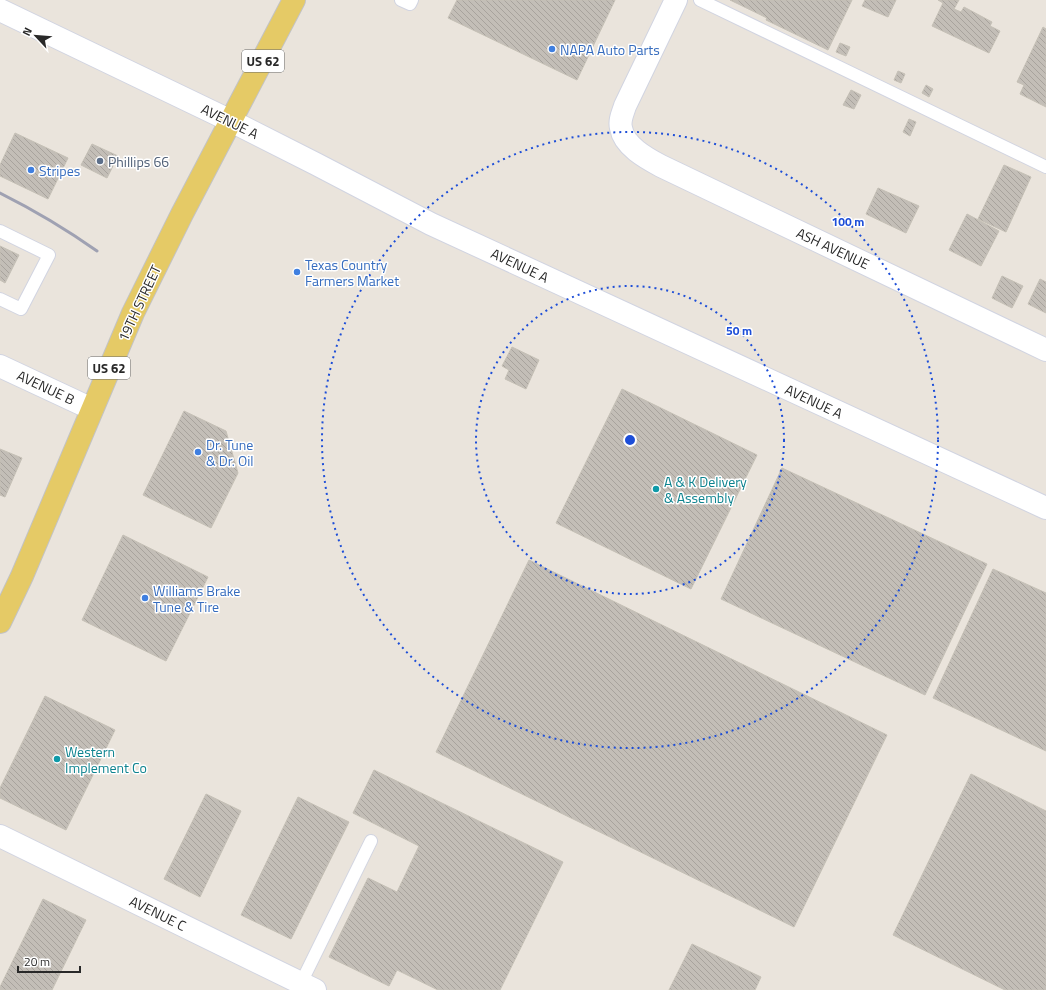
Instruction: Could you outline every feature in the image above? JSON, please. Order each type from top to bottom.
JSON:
[{"type":"main road","name":"US 62","points":[[231,121],[294,0]]},
{"type":"main road","name":"ASH AVENUE","points":[[676,0],[621,116],[621,128],[625,139],[636,150],[661,166],[1046,350]]},
{"type":"main road","name":"AVENUE A","points":[[0,10],[231,121],[431,224],[1046,508]]},
{"type":"main road","name":"19TH STREET","points":[[0,622],[22,576],[133,313],[182,214],[231,121]]},
{"type":"main road","name":"AVENUE B","points":[[0,366],[92,409]]},
{"type":"main road","name":"AVENUE C","points":[[0,836],[308,987]]},
{"type":"lane","points":[[401,0],[410,4],[412,0]]},
{"type":"lane","points":[[700,0],[1046,167]]},
{"type":"lane","points":[[0,231],[49,255],[21,309],[0,299]]},
{"type":"lane","points":[[308,987],[371,841]]},
{"type":"building","name":"NAPA Auto Parts","points":[[457,0],[615,0],[577,80],[448,18]]},
{"type":"building","points":[[730,0],[852,0],[828,50],[766,20],[767,18]]},
{"type":"building","points":[[865,0],[896,0],[888,17],[862,6]]},
{"type":"building","points":[[938,0],[959,0],[954,9],[961,12],[964,7],[992,22],[990,26],[1000,31],[989,53],[932,26],[943,3]]},
{"type":"building","points":[[1043,27],[1046,29],[1046,107],[1020,94],[1024,85],[1017,82]]},
{"type":"building","points":[[840,43],[850,47],[846,56],[836,52]]},
{"type":"building","points":[[898,71],[905,74],[901,83],[894,80]]},
{"type":"building","points":[[926,85],[933,89],[929,97],[922,93]]},
{"type":"building","points":[[851,90],[861,95],[854,109],[843,105]]},
{"type":"building","points":[[909,119],[916,122],[910,136],[903,132]]},
{"type":"building","name":"Stripes","points":[[15,133],[68,158],[48,199],[0,176],[0,165]]},
{"type":"building","name":"Phillips 66","points":[[92,144],[118,156],[107,178],[81,165]]},
{"type":"building","points":[[1004,165],[1031,177],[1006,232],[978,219]]},
{"type":"building","points":[[878,188],[919,206],[906,233],[866,214]]},
{"type":"building","points":[[967,214],[999,231],[981,266],[949,250]]},
{"type":"building","points":[[0,246],[19,255],[5,283],[0,280]]},
{"type":"building","points":[[1002,276],[1023,286],[1012,308],[992,298]]},
{"type":"building","points":[[1040,279],[1046,282],[1046,313],[1028,304]]},
{"type":"building","points":[[512,347],[539,360],[526,389],[505,379],[509,370],[502,366]]},
{"type":"building","name":"A & K Delivery & Assembly","points":[[622,389],[757,455],[691,589],[556,523]]},
{"type":"building","name":"Dr. Tune & Dr. Oil","points":[[184,411],[226,431],[238,473],[211,528],[143,495]]},
{"type":"building","points":[[0,449],[22,458],[5,497],[0,495]]},
{"type":"building","points":[[782,468],[987,564],[925,695],[721,599]]},
{"type":"building","name":"Williams Brake Tune & Tire","points":[[123,535],[208,577],[166,661],[82,620]]},
{"type":"building","points":[[529,560],[887,735],[794,927],[436,752]]},
{"type":"building","points":[[993,569],[1046,593],[1046,751],[933,698]]},
{"type":"building","name":"Western Implement Co","points":[[45,696],[115,730],[66,830],[0,798],[0,788]]},
{"type":"building","points":[[374,770],[563,862],[500,990],[438,990],[397,970],[389,986],[329,957],[368,878],[397,892],[419,846],[353,813]]},
{"type":"building","points":[[971,774],[1046,811],[1046,990],[1005,990],[893,935]]},
{"type":"building","points":[[206,794],[241,811],[200,897],[164,879]]},
{"type":"building","points":[[298,797],[349,822],[291,939],[241,915]]},
{"type":"building","points":[[43,899],[86,920],[52,990],[0,990],[0,987]]},
{"type":"building","points":[[692,944],[761,977],[755,990],[669,990]]},
{"type":"railway","points":[[0,193],[50,220],[97,251]]},
{"type":"place","name":"NAPA Auto Parts","points":[[552,49]]},
{"type":"place","name":"Phillips 66","points":[[100,161]]},
{"type":"place","name":"Stripes","points":[[31,170]]},
{"type":"place","name":"Texas Country Farmers Market","points":[[297,272]]},
{"type":"place","name":"Dr. Tune & Dr. Oil","points":[[198,452]]},
{"type":"place","name":"A & K Delivery & Assembly","points":[[656,489]]},
{"type":"place","name":"Williams Brake Tune & Tire","points":[[145,598]]},
{"type":"place","name":"Western Implement Co","points":[[57,759]]}]
